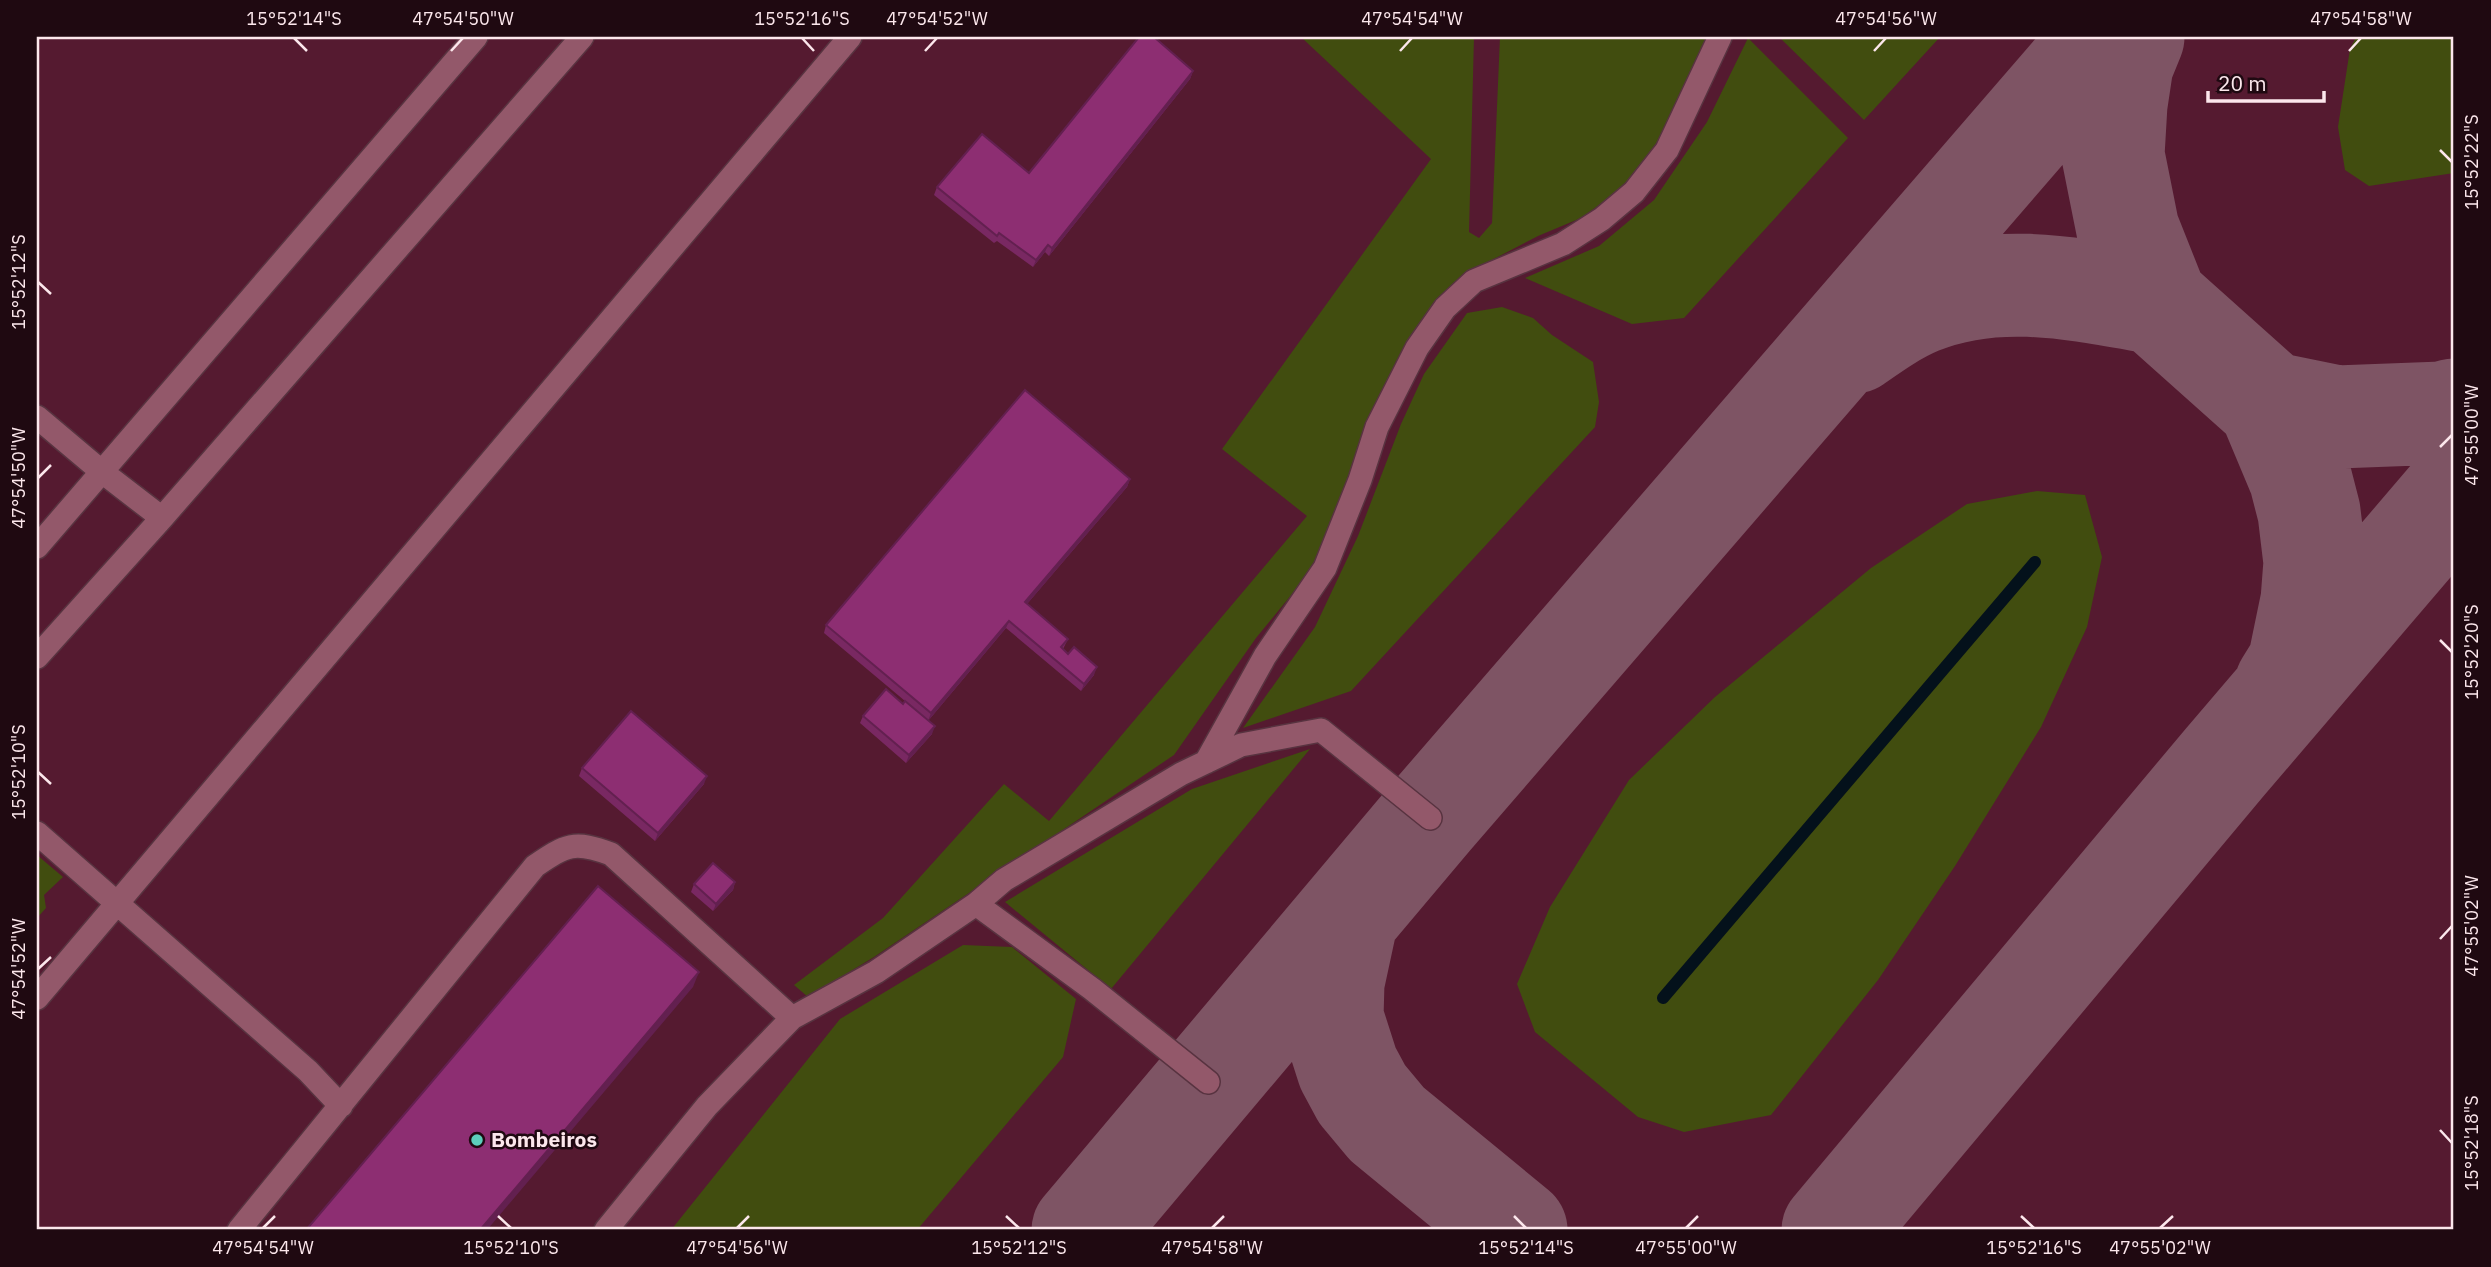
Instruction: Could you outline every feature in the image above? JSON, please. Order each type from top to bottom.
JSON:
[{"type":"lane","points":[[37,547],[476,37]]},
{"type":"lane","points":[[37,657],[162,518],[566,47],[582,37]]},
{"type":"lane","points":[[37,998],[850,37]]},
{"type":"lane","points":[[1206,762],[1265,656],[1325,568],[1360,480],[1377,427],[1417,348],[1445,308],[1474,281],[1563,244],[1602,219],[1634,192],[1667,150],[1720,37]]},
{"type":"lane","points":[[37,417],[162,518]]},
{"type":"lane","points":[[607,1230],[707,1107],[792,1018],[876,972],[976,904],[1004,880],[1181,774],[1241,745],[1321,730],[1430,818]]},
{"type":"lane","points":[[37,833],[308,1071],[341,1107]]},
{"type":"lane","points":[[239,1230],[535,866],[562,848],[588,845],[611,853],[792,1018]]},
{"type":"lane","points":[[976,904],[1092,989],[1208,1082]]},
{"type":"shaded area","points":[[37,37],[2454,37],[2454,1230],[37,1230]]},
{"type":"green space","points":[[1301,37],[1474,37],[1469,232],[1479,238],[1492,223],[1500,37],[1716,37],[1666,141],[1634,180],[1581,218],[1490,261],[1447,290],[1396,361],[1351,488],[1319,561],[1256,638],[1174,755],[874,957],[808,997],[794,985],[883,918],[1004,784],[1049,821],[1307,516],[1222,449],[1431,159]]},
{"type":"green space","points":[[1779,37],[1940,37],[1864,120]]},
{"type":"green space","points":[[2356,37],[2454,37],[2454,173],[2369,186],[2345,170],[2338,127],[2350,49]]},
{"type":"green space","points":[[1748,38],[1848,138],[1684,318],[1632,324],[1525,278],[1599,246],[1654,200],[1707,122]]},
{"type":"green space","points":[[1502,307],[1533,318],[1552,335],[1593,362],[1599,402],[1595,427],[1351,691],[1243,728],[1315,627],[1358,536],[1401,424],[1424,374],[1467,313]]},
{"type":"green space","points":[[2037,491],[2085,495],[2102,557],[2087,627],[2041,727],[1955,866],[1878,980],[1771,1115],[1684,1132],[1638,1117],[1535,1032],[1517,984],[1550,907],[1629,780],[1715,697],[1871,568],[1967,504]]},
{"type":"green space","points":[[1310,749],[1111,989],[1005,902],[1192,789]]},
{"type":"green space","points":[[37,855],[63,877],[44,895],[46,908],[37,918]]},
{"type":"green space","points":[[963,945],[1012,947],[1076,999],[1063,1057],[917,1230],[671,1230],[840,1019]]},
{"type":"building","points":[[1139,37],[1154,37],[1193,71],[1052,248],[1048,245],[1036,260],[999,233],[997,236],[937,187],[982,134],[1029,173]]},
{"type":"building","points":[[1025,390],[1130,479],[1025,602],[1068,639],[1061,647],[1068,654],[1074,647],[1097,667],[1084,684],[1009,621],[931,713],[826,625]]},
{"type":"building","points":[[886,689],[935,726],[909,755],[863,716]]},
{"type":"building","points":[[631,711],[707,776],[658,833],[582,768]]},
{"type":"building","points":[[713,863],[735,882],[716,904],[694,884]]},
{"type":"building","name":"Bombeiros","points":[[598,886],[699,972],[480,1230],[306,1230]]},
{"type":"waterway","points":[[1663,998],[2035,562]]},
{"type":"taxiway","points":[[1083,1230],[1430,818],[2105,37]]},
{"type":"taxiway","points":[[2133,37],[2122,64],[2113,155],[2128,230],[2157,303],[2269,403],[2300,477],[2309,512],[2315,562],[2312,601],[2299,664],[2286,685]]},
{"type":"taxiway","points":[[1854,342],[1893,316],[1919,303],[1949,293],[1978,288],[2008,285],[2067,288],[2157,303]]},
{"type":"taxiway","points":[[2269,403],[2337,417],[2443,413],[2454,410]]},
{"type":"taxiway","points":[[1833,1230],[2225,762],[2454,494]]},
{"type":"taxiway","points":[[1347,917],[1333,982],[1332,1018],[1348,1068],[1362,1094],[1387,1124],[1516,1230]]},
{"type":"place","name":"Bombeiros","points":[[477,1140]]}]
